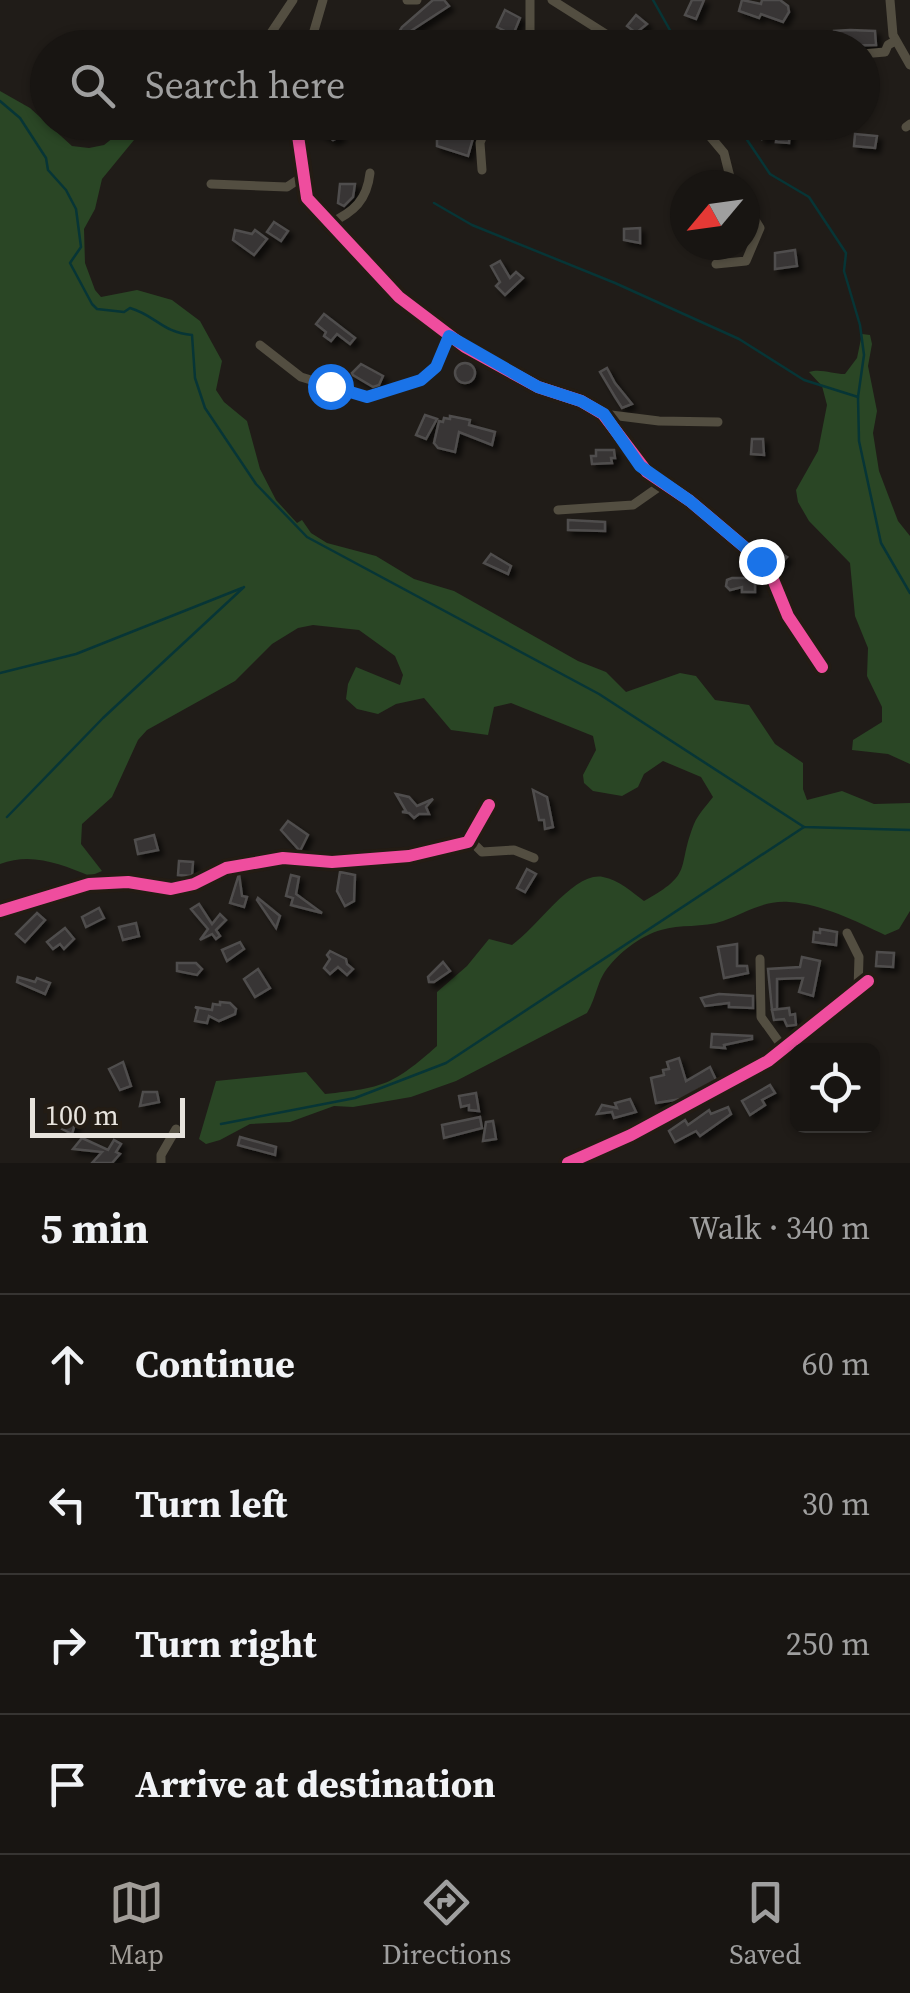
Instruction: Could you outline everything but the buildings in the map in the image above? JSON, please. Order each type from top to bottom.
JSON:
[{"type":"street","points":[[273,30],[293,0]]},
{"type":"street","points":[[407,0],[417,0]]},
{"type":"street","points":[[530,0],[530,30]]},
{"type":"street","points":[[552,0],[598,30]]},
{"type":"street","points":[[890,0],[895,41],[910,65]]},
{"type":"street","points":[[313,30],[320,2]]},
{"type":"street","points":[[880,52],[895,41]]},
{"type":"street","points":[[298,140],[307,198],[399,296],[449,336],[538,387],[581,401],[604,414],[652,421],[718,422]]},
{"type":"street","points":[[481,140],[482,170]]},
{"type":"street","points":[[713,140],[724,153],[728,170]]},
{"type":"street","points":[[330,223],[358,206],[370,172]]},
{"type":"street","points":[[210,184],[287,187],[302,177]]},
{"type":"street","points":[[716,264],[746,260]]},
{"type":"street","points":[[260,346],[301,377],[367,397],[421,380],[436,367],[449,336]]},
{"type":"street","points":[[604,414],[640,466],[690,501],[761,561],[788,616],[822,666]]},
{"type":"street","points":[[558,510],[632,505],[663,484]]},
{"type":"street","points":[[0,911],[89,884],[128,882],[170,890],[240,865],[286,858],[332,862],[409,856],[464,846],[489,805]]},
{"type":"street","points":[[470,840],[482,852],[514,850],[534,858]]},
{"type":"street","points":[[848,933],[859,958],[858,990]]},
{"type":"street","points":[[760,959],[762,1017],[784,1049]]},
{"type":"street","points":[[568,1163],[723,1087],[784,1049],[868,981]]},
{"type":"street","points":[[161,1163],[176,1129]]},
{"type":"green space","points":[[0,91],[30,108],[30,140],[65,140],[72,146],[89,148],[110,140],[134,140],[102,179],[95,209],[84,229],[85,263],[95,290],[101,297],[137,290],[172,300],[200,321],[222,361],[216,390],[247,421],[260,469],[276,500],[297,523],[302,520],[311,533],[327,543],[376,556],[414,579],[454,591],[578,661],[606,672],[626,692],[680,673],[696,676],[715,700],[749,705],[775,744],[803,763],[807,800],[842,791],[874,804],[910,803],[910,911],[899,929],[885,935],[826,910],[780,902],[715,923],[661,930],[640,939],[615,959],[602,976],[587,1013],[456,1081],[411,1097],[353,1107],[334,1106],[290,1122],[250,1124],[206,1144],[199,1139],[216,1081],[306,1072],[325,1094],[374,1086],[398,1077],[437,1046],[437,992],[467,966],[489,939],[512,945],[568,891],[592,877],[614,881],[644,901],[671,883],[681,869],[694,824],[713,797],[701,777],[663,761],[644,774],[638,787],[622,796],[593,791],[584,783],[583,775],[596,750],[593,736],[511,703],[494,707],[488,735],[451,730],[424,698],[396,704],[378,714],[357,709],[346,699],[356,667],[400,685],[403,675],[395,656],[359,630],[313,625],[298,628],[272,644],[235,681],[147,730],[138,740],[112,797],[82,824],[81,844],[102,871],[90,876],[35,859],[0,864]]},
{"type":"green space","points":[[862,334],[870,335],[872,344],[868,366],[877,411],[873,433],[879,471],[898,521],[910,536],[910,764],[888,754],[852,750],[853,740],[882,722],[882,707],[867,676],[868,648],[855,616],[850,563],[809,521],[796,490],[818,451],[827,405],[822,386],[809,372],[845,374],[857,358]]},
{"type":"waterway","points":[[653,0],[670,30]]},
{"type":"waterway","points":[[0,101],[20,118],[30,133]]},
{"type":"waterway","points":[[34,140],[46,158],[48,170],[76,209],[81,247],[70,263],[92,304],[97,309],[124,312],[130,308],[174,331],[192,335],[195,378],[205,408],[256,484],[307,537],[599,694],[804,827],[910,830]]},
{"type":"waterway","points":[[747,140],[770,174],[809,197],[846,253],[844,271],[860,325],[864,355],[858,397],[859,441],[881,543],[910,593]]},
{"type":"waterway","points":[[434,203],[472,225],[739,339],[804,380],[858,397]]},
{"type":"waterway","points":[[7,817],[103,718],[244,587]]},
{"type":"waterway","points":[[0,673],[76,654],[242,588]]},
{"type":"waterway","points":[[221,1124],[355,1098],[446,1063],[804,827]]},
{"type":"cycle path","points":[[299,140],[307,198],[399,297],[465,347],[538,387],[581,401],[603,414],[647,472],[690,501],[761,561],[788,616],[822,667]]},
{"type":"cycle path","points":[[0,911],[89,884],[128,882],[171,889],[194,884],[226,868],[283,858],[332,862],[409,856],[468,842],[489,805]]},
{"type":"cycle path","points":[[568,1163],[631,1135],[768,1061],[868,981]]},
{"type":"route","points":[[330,386],[367,397],[421,380],[436,367],[449,336],[538,387],[581,401],[604,414],[640,466],[690,501],[761,561]]}]
